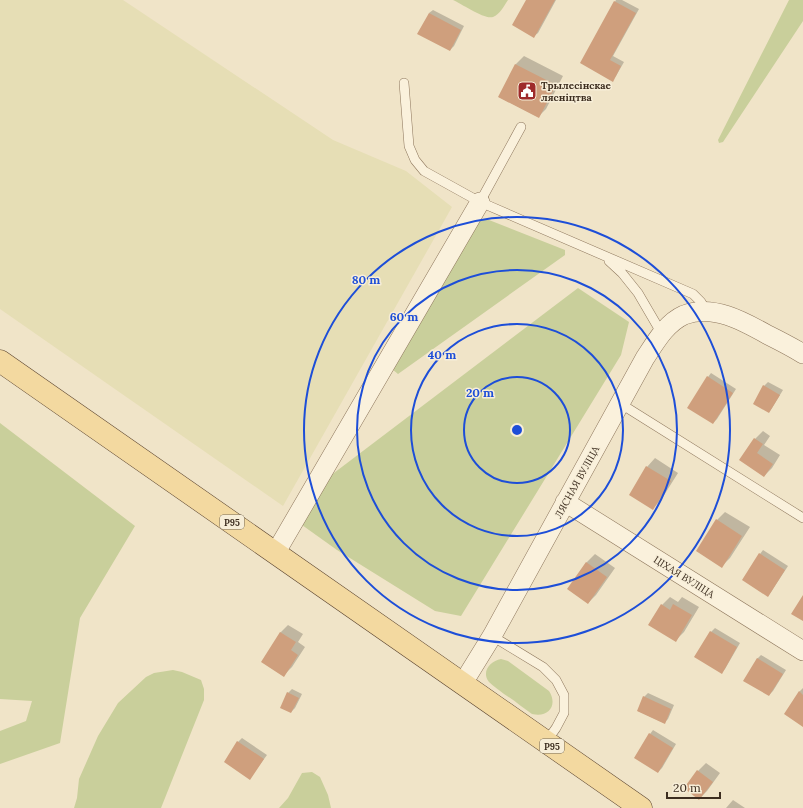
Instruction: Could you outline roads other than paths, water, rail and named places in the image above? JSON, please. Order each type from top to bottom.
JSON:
[{"type":"main road","name":"Р95","points":[[0,361],[276,552],[641,808]]},
{"type":"street","points":[[276,552],[480,202]]},
{"type":"street","name":"ЛЯСНАЯ ВУЛІЦА","points":[[463,683],[492,636],[645,358],[670,324],[683,316],[699,312],[712,312]]},
{"type":"street","points":[[712,312],[732,317],[800,347]]},
{"type":"street","name":"ЦІХАЯ ВУЛІЦА","points":[[565,502],[803,651]]},
{"type":"lane","points":[[404,83],[409,146],[415,160],[424,171],[480,202],[693,294],[712,312]]},
{"type":"lane","points":[[480,202],[521,127]]},
{"type":"lane","points":[[603,256],[622,273],[638,293],[662,334]]},
{"type":"lane","points":[[621,404],[803,518]]},
{"type":"lane","points":[[492,636],[543,667],[556,680],[564,694],[564,713],[546,742]]},
{"type":"place","name":"Трылесінскае лясніцтва","points":[[527,91]]}]
